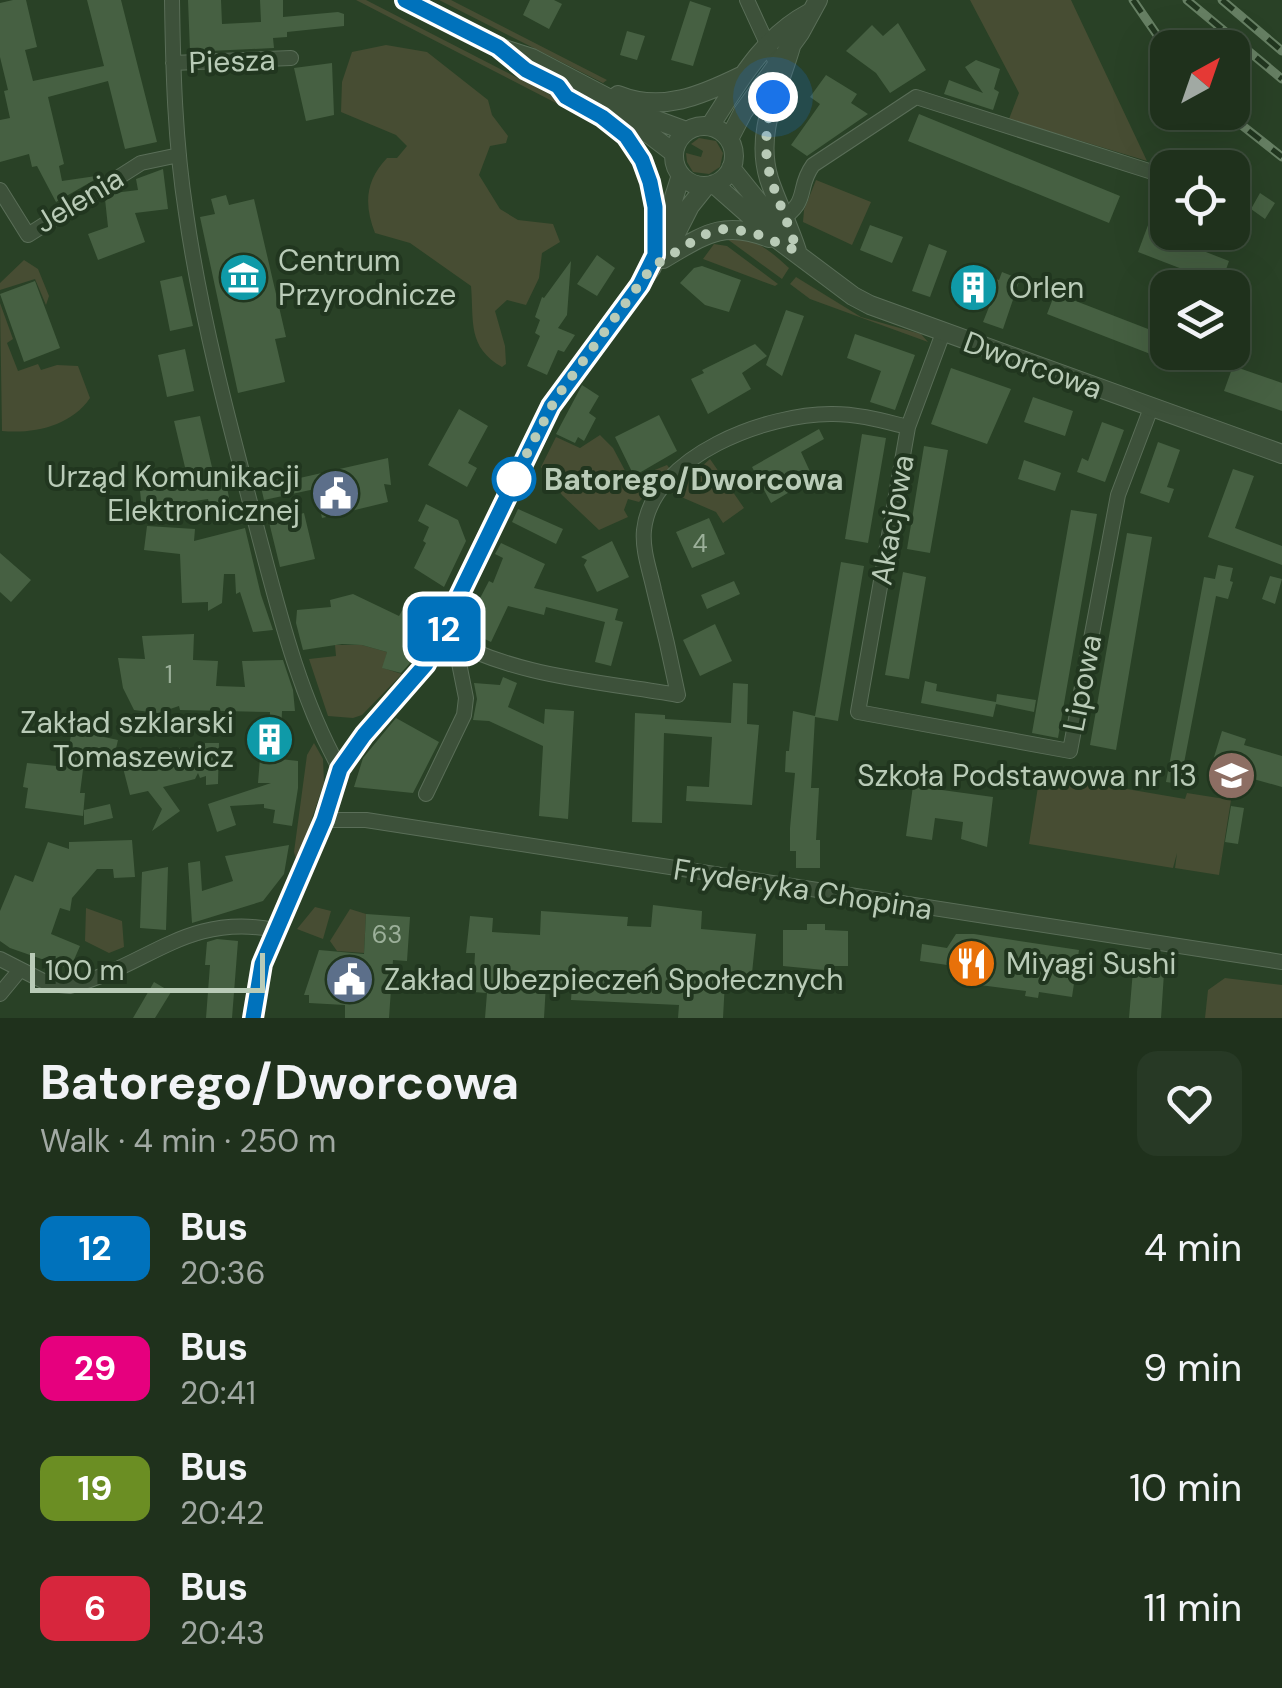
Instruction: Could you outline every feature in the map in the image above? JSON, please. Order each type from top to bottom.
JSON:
[{"type":"street","points":[[172,0],[178,155],[190,242],[248,496],[313,716],[340,769]]},
{"type":"street","points":[[406,0],[498,47],[532,58],[674,153],[681,175],[692,184],[710,185]]},
{"type":"street","points":[[747,0],[771,54]]},
{"type":"street","points":[[729,140],[771,54],[794,21],[814,6]]},
{"type":"street","points":[[814,6],[792,43],[773,97],[764,142],[769,180],[781,220],[800,204],[806,176],[814,164],[916,96],[1149,171]]},
{"type":"street","points":[[562,81],[581,78],[628,98],[659,103],[685,100],[741,76],[792,43]]},
{"type":"street","name":"Piesza","points":[[173,63],[291,58]]},
{"type":"street","points":[[562,81],[686,132],[710,126],[741,76]]},
{"type":"street","points":[[562,81],[566,97],[626,136],[642,160],[654,198],[657,260]]},
{"type":"street","points":[[253,1018],[262,964],[324,820],[340,769],[364,735],[448,639],[551,406],[657,260],[690,206],[731,168],[734,154],[729,140],[710,126]]},
{"type":"street","points":[[674,153],[686,132]]},
{"type":"street","name":"Jelenia","points":[[0,190],[28,235],[142,163],[178,155]]},
{"type":"street","name":"Dworcowa","points":[[731,168],[781,220],[797,251]]},
{"type":"street","points":[[657,260],[681,175]]},
{"type":"street","name":"Dworcowa","points":[[710,185],[853,296],[943,333],[1282,454]]},
{"type":"street","points":[[657,260],[703,235],[724,229],[752,232],[797,251]]},
{"type":"street","name":"Akacjowa","points":[[858,712],[908,428],[943,333]]},
{"type":"street","name":"Lipowa","points":[[858,712],[1070,751],[1118,495],[1151,408]]},
{"type":"street","points":[[448,639],[520,668],[678,695],[644,547],[644,530],[654,500],[695,456],[769,423],[804,415],[858,416],[908,428]]},
{"type":"street","points":[[426,794],[464,715],[466,698],[448,639]]},
{"type":"street","name":"Fryderyka Chopina","points":[[324,820],[384,822],[1282,962]]},
{"type":"street","points":[[0,959],[49,984],[70,986],[210,928],[248,924],[275,930]]},
{"type":"street","points":[[0,994],[19,970]]},
{"type":"green space","points":[[356,0],[366,0],[592,116],[618,141],[585,118]]},
{"type":"green space","points":[[439,0],[451,0],[607,80],[603,83]]},
{"type":"green space","points":[[970,0],[1071,0],[1147,161],[1009,119],[1019,93]]},
{"type":"green space","points":[[386,45],[427,52],[488,100],[492,115],[508,136],[506,143],[490,146],[479,175],[500,209],[518,220],[553,224],[560,242],[542,253],[539,278],[526,305],[507,300],[495,311],[505,346],[506,364],[502,367],[483,351],[474,332],[471,286],[410,243],[375,233],[368,203],[374,175],[387,158],[397,158],[407,146],[396,135],[341,112],[342,82],[352,52]]},
{"type":"green space","points":[[699,138],[716,141],[723,153],[720,167],[709,174],[693,172],[687,162],[686,153],[701,157],[703,151],[691,144]]},
{"type":"green space","points":[[816,180],[871,202],[852,245],[803,222]]},
{"type":"green space","points":[[723,236],[759,245],[789,268],[782,279]]},
{"type":"green space","points":[[714,244],[727,246],[778,284],[703,259]]},
{"type":"green space","points":[[24,260],[38,269],[49,296],[46,305],[35,279],[0,290],[0,283]]},
{"type":"green space","points":[[796,277],[861,317],[921,334],[928,342],[810,299],[790,284]]},
{"type":"green space","points":[[0,303],[13,339],[7,343],[18,371],[38,364],[41,370],[57,365],[78,366],[90,398],[62,422],[27,431],[2,431]]},
{"type":"green space","points":[[600,435],[613,448],[630,480],[667,465],[670,469],[639,502],[628,499],[624,510],[628,517],[599,530],[562,495],[541,467],[556,437],[580,448]]},
{"type":"green space","points":[[710,459],[744,508],[723,523],[716,512],[672,493]]},
{"type":"green space","points":[[335,645],[362,645],[387,652],[383,668],[402,674],[362,715],[353,718],[328,716],[309,659],[336,656]]},
{"type":"green space","points":[[314,743],[323,759],[324,783],[297,862],[294,852],[307,755]]},
{"type":"green space","points":[[1040,774],[1185,799],[1187,793],[1231,800],[1219,875],[1175,868],[1177,853],[1173,868],[1029,844]]},
{"type":"green space","points":[[315,907],[331,911],[323,939],[297,929]]},
{"type":"green space","points":[[86,908],[122,921],[124,947],[109,953],[85,941]]},
{"type":"green space","points":[[350,909],[366,914],[364,953],[337,951],[330,941]]},
{"type":"green space","points":[[1225,978],[1282,985],[1282,1018],[1205,1018],[1208,990]]},
{"type":"building","points":[[26,0],[37,47],[25,50],[33,81],[104,66],[87,0],[121,0],[157,142],[125,149],[108,81],[48,97],[64,164],[59,166],[62,181],[103,175],[56,202],[37,166],[32,167],[29,154],[0,162],[0,120],[10,118],[0,57],[0,3]]},
{"type":"building","points":[[188,0],[221,0],[222,24],[261,22],[260,0],[283,0],[283,17],[338,12],[344,14],[344,26],[287,32],[287,37],[273,38],[274,48],[190,52]]},
{"type":"building","points":[[530,0],[562,4],[549,29],[523,15]]},
{"type":"building","points":[[690,1],[711,8],[693,66],[671,60]]},
{"type":"building","points":[[898,23],[926,70],[890,93],[876,73],[846,51],[872,25],[883,36]]},
{"type":"building","points":[[627,31],[645,36],[637,60],[620,55]]},
{"type":"building","points":[[976,60],[1000,69],[993,110],[944,94],[949,80],[983,93],[965,67]]},
{"type":"building","points":[[332,63],[334,115],[306,121],[294,68]]},
{"type":"building","points":[[826,75],[857,94],[851,103],[868,114],[807,156],[791,145],[820,104],[810,97]]},
{"type":"building","points":[[919,114],[1120,196],[1109,223],[908,141]]},
{"type":"building","points":[[163,169],[168,209],[135,213],[145,242],[98,260],[88,234],[108,227],[105,199],[114,193],[138,190],[136,179]]},
{"type":"building","points":[[1260,193],[1275,203],[1265,219],[1251,209]]},
{"type":"building","name":"Centrum Przyrodnicze","points":[[226,195],[229,205],[254,199],[286,337],[275,339],[285,382],[238,393],[200,217],[215,214],[211,199]]},
{"type":"building","points":[[1150,220],[1150,250],[1201,250],[1229,261],[1226,270],[1185,270],[1138,252]]},
{"type":"building","points":[[870,225],[903,237],[892,263],[860,250]]},
{"type":"building","name":"Orlen","points":[[929,244],[947,251],[930,297],[912,291]]},
{"type":"building","points":[[597,255],[615,268],[597,296],[577,284]]},
{"type":"building","points":[[571,261],[567,315],[558,328],[575,335],[564,352],[558,350],[547,375],[527,366],[540,336],[535,333],[540,320],[535,317],[542,297]]},
{"type":"building","points":[[702,266],[741,280],[729,312],[705,305],[680,283],[694,268]]},
{"type":"building","points":[[970,270],[999,280],[1002,272],[1020,279],[1003,329],[983,322],[989,307],[960,297]]},
{"type":"building","points":[[182,276],[193,326],[170,331],[160,281]]},
{"type":"building","points":[[35,281],[60,348],[24,362],[0,294]]},
{"type":"building","points":[[1055,293],[1150,330],[1150,354],[1047,314]]},
{"type":"building","points":[[786,310],[804,316],[782,376],[766,365]]},
{"type":"building","points":[[855,334],[915,355],[895,410],[870,402],[881,371],[847,358]]},
{"type":"building","points":[[755,344],[767,356],[742,373],[751,389],[708,414],[691,379]]},
{"type":"building","points":[[185,349],[194,391],[167,397],[158,355]]},
{"type":"building","points":[[951,368],[1011,389],[987,444],[931,424]]},
{"type":"building","points":[[1232,370],[1245,370],[1282,383],[1282,411],[1224,391]]},
{"type":"building","points":[[582,385],[599,396],[589,413],[596,418],[584,441],[578,437],[575,443],[556,434]]},
{"type":"building","points":[[1033,397],[1073,411],[1065,436],[1024,422]]},
{"type":"building","points":[[459,409],[488,426],[468,463],[477,468],[467,487],[428,465]]},
{"type":"building","points":[[659,415],[677,451],[634,476],[615,437]]},
{"type":"building","points":[[200,416],[215,480],[225,478],[231,507],[211,511],[208,499],[142,509],[140,491],[189,484],[174,421]]},
{"type":"building","points":[[1102,422],[1124,430],[1105,482],[1077,472],[1082,458],[1088,461]]},
{"type":"building","points":[[819,429],[824,439],[801,452],[813,478],[771,503],[752,467]]},
{"type":"building","points":[[862,434],[886,438],[868,543],[845,539]]},
{"type":"building","points":[[1158,442],[1180,450],[1167,487],[1174,489],[1169,503],[1140,493]]},
{"type":"building","points":[[924,446],[948,450],[930,553],[907,549]]},
{"type":"building","name":"Urząd Komunikacji Elektronicznej","points":[[388,458],[391,485],[384,484],[388,502],[322,518],[315,489],[264,500],[260,483],[282,478],[282,482]]},
{"type":"building","points":[[1024,460],[1061,473],[1055,491],[1018,479]]},
{"type":"building","points":[[1233,469],[1254,476],[1235,528],[1282,546],[1282,565],[1208,537]]},
{"type":"building","points":[[426,504],[458,520],[466,541],[444,587],[414,568],[429,527],[418,521]]},
{"type":"building","points":[[518,509],[563,529],[556,544],[512,522]]},
{"type":"building","points":[[1071,510],[1097,514],[1058,738],[1032,733]]},
{"type":"building","points":[[304,513],[315,559],[280,567],[269,522]]},
{"type":"building","points":[[709,518],[725,554],[692,568],[676,532]]},
{"type":"building","points":[[147,526],[195,529],[194,541],[245,528],[273,630],[253,632],[240,592],[236,594],[235,574],[224,574],[222,603],[208,611],[208,602],[182,603],[180,554],[144,550]]},
{"type":"building","points":[[1127,533],[1152,537],[1116,750],[1090,745]]},
{"type":"building","points":[[612,541],[629,577],[597,592],[584,565],[587,560],[581,557]]},
{"type":"building","points":[[501,543],[545,564],[534,588],[618,609],[615,620],[623,622],[611,666],[595,662],[605,622],[546,607],[544,615],[508,606],[491,642],[464,629],[489,581],[493,583],[503,558],[495,554]]},
{"type":"building","points":[[0,553],[31,580],[11,602],[0,592]]},
{"type":"building","points":[[841,562],[864,566],[838,721],[815,717],[811,788],[819,788],[816,840],[820,840],[820,868],[796,868],[796,851],[790,851],[795,773],[785,772],[786,751],[793,711],[815,716]]},
{"type":"building","points":[[1218,565],[1233,568],[1233,582],[1228,599],[1216,596],[1180,784],[1166,782],[1204,577],[1215,579]]},
{"type":"building","points":[[903,572],[926,577],[909,679],[885,675]]},
{"type":"building","points":[[1270,576],[1282,579],[1275,604],[1262,599]]},
{"type":"building","points":[[734,581],[740,594],[707,609],[701,595]]},
{"type":"building","points":[[353,594],[399,616],[409,598],[432,613],[410,663],[401,673],[382,668],[387,652],[362,645],[303,650],[297,610],[331,607],[330,600]]},
{"type":"building","points":[[715,624],[732,661],[700,676],[683,640]]},
{"type":"building","points":[[194,634],[193,660],[218,661],[216,686],[245,687],[242,661],[283,660],[295,711],[282,711],[280,759],[298,761],[292,826],[273,823],[275,810],[264,808],[264,804],[230,806],[236,825],[217,832],[208,804],[271,783],[258,783],[257,735],[269,734],[270,712],[180,710],[179,706],[158,713],[134,710],[123,688],[118,658],[145,659],[142,636]]},
{"type":"building","points":[[503,677],[517,683],[508,707],[544,724],[545,709],[574,711],[568,819],[539,816],[543,746],[489,721],[473,720],[477,699],[474,683],[500,685]]},
{"type":"building","points":[[925,681],[937,684],[936,691],[996,702],[997,694],[1036,700],[1034,712],[996,704],[993,717],[921,703]]},
{"type":"building","points":[[733,683],[748,684],[747,724],[759,725],[752,805],[686,801],[687,786],[709,787],[712,737],[664,733],[662,823],[632,822],[635,713],[731,723]]},
{"type":"building","points":[[396,718],[439,742],[413,793],[354,787],[363,758]]},
{"type":"building","points":[[72,730],[118,740],[113,761],[85,754],[80,793],[85,793],[83,816],[25,808],[27,763],[57,766],[60,749],[68,751]]},
{"type":"building","points":[[1222,731],[1246,739],[1244,745],[1282,756],[1282,787],[1211,767]]},
{"type":"building","points":[[205,743],[219,743],[218,784],[206,785],[206,776],[200,778],[198,773],[195,779],[163,787],[180,811],[152,831],[162,809],[148,791],[130,795],[122,764],[180,748],[182,760],[205,754]]},
{"type":"building","points":[[913,786],[993,797],[987,847],[961,839],[963,822],[935,818],[932,840],[906,836]]},
{"type":"building","points":[[110,804],[113,818],[84,825],[84,810]]},
{"type":"building","points":[[1231,806],[1244,808],[1238,844],[1225,842]]},
{"type":"building","points":[[132,840],[135,877],[114,878],[113,869],[97,869],[72,898],[70,911],[60,908],[51,934],[80,946],[70,969],[0,941],[0,911],[15,875],[33,882],[48,842],[69,849],[69,842]]},
{"type":"building","points":[[289,845],[284,874],[263,901],[192,923],[188,863],[200,861],[202,891],[233,881],[225,856]]},
{"type":"building","points":[[168,867],[166,930],[140,928],[142,872]]},
{"type":"building","points":[[653,905],[702,911],[701,929],[756,934],[751,983],[725,981],[723,1018],[678,1018],[679,1005],[571,1000],[572,985],[546,984],[544,1018],[485,1018],[487,993],[473,992],[475,953],[466,953],[470,916],[493,918],[492,932],[540,935],[541,911],[628,917],[627,926],[651,927]]},
{"type":"building","points":[[366,914],[410,917],[407,961],[393,960],[389,1018],[345,1018],[345,1005],[309,1003],[309,995],[304,995],[319,950],[364,954]]},
{"type":"building","points":[[807,924],[825,924],[825,930],[848,931],[848,966],[825,966],[824,970],[783,966],[783,930],[807,930]]},
{"type":"building","points":[[956,934],[1079,950],[1072,997],[1039,992],[1038,998],[1025,996],[1026,991],[957,982],[954,966],[920,961],[922,944],[947,948]]},
{"type":"building","points":[[238,941],[232,1018],[206,1018],[210,965],[205,965],[207,942]]},
{"type":"building","points":[[1133,970],[1164,973],[1161,1018],[1129,1018]]},
{"type":"building","points":[[154,982],[171,992],[155,1018],[133,1018]]},
{"type":"railway","points":[[1133,0],[1154,30]]},
{"type":"railway","points":[[1187,0],[1282,79]]},
{"type":"railway","points":[[1222,0],[1282,51]]},
{"type":"railway","points":[[1248,130],[1282,157]]},
{"type":"bus line","name":"12","points":[[253,1018],[262,964],[324,820],[340,769],[426,664],[551,406],[640,285],[655,255],[655,207],[650,182],[642,160],[626,136],[498,47],[405,0]]},
{"type":"place","name":"Centrum Przyrodnicze","points":[[243,277]]},
{"type":"place","name":"Orlen","points":[[974,287]]},
{"type":"place","name":"Batorego/Dworcowa","points":[[514,479]]},
{"type":"place","name":"Urząd Komunikacji Elektronicznej","points":[[335,493]]},
{"type":"place","name":"Zakład szklarski Tomaszewicz","points":[[269,739]]},
{"type":"place","name":"Szkoła Podstawowa nr 13","points":[[1232,775]]},
{"type":"place","name":"Miyagi Sushi","points":[[971,963]]},
{"type":"place","name":"Zakład Ubezpieczeń Społecznych","points":[[349,979]]},
{"type":"route","points":[[514,479],[512,482],[556,398],[652,267],[703,235],[724,229],[752,232],[797,251],[766,168],[764,142],[773,97]]}]
